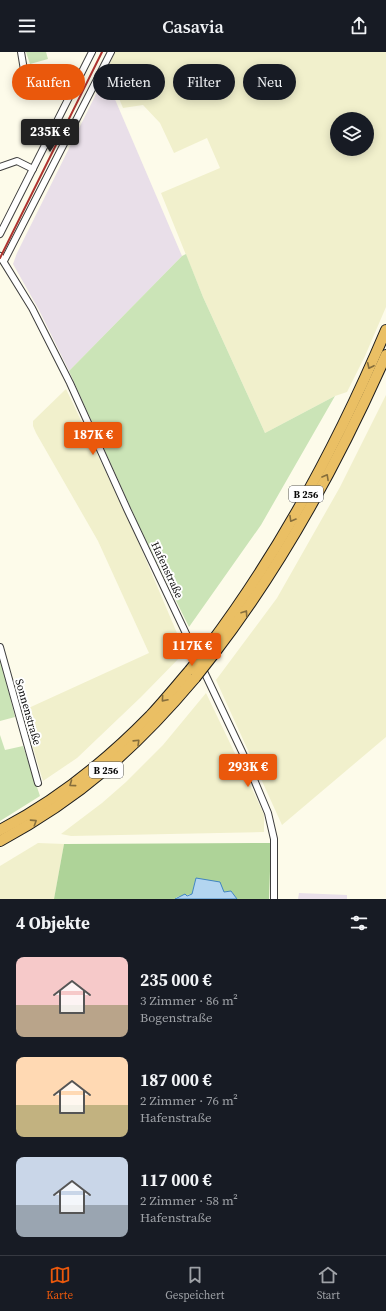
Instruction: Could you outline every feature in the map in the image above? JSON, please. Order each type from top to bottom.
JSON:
[{"type":"highway","name":"B 256","points":[[211,651],[292,519],[322,464],[357,395],[386,330]]},
{"type":"highway","name":"B 256","points":[[0,841],[27,827],[47,814],[109,768],[155,723],[211,651],[245,612],[301,522],[331,467],[386,355]]},
{"type":"highway","name":"B 256","points":[[0,830],[47,802],[101,762],[193,674]]},
{"type":"street","points":[[21,52],[23,64]]},
{"type":"street","points":[[0,234],[92,52]]},
{"type":"street","points":[[2,259],[111,52]]},
{"type":"street","points":[[0,167],[17,161],[33,169]]},
{"type":"street","name":"Hafenstraße","points":[[2,259],[32,308],[70,383],[127,509],[245,758],[268,813],[274,840],[274,899]]},
{"type":"street","name":"Sonnenstraße","points":[[0,647],[38,783]]},
{"type":"shaded area","points":[[93,100],[115,100],[182,256],[69,371],[39,310],[13,264],[17,253]]},
{"type":"shaded area","points":[[299,893],[347,895],[347,899],[298,899]]},
{"type":"green space","points":[[26,52],[46,52],[48,59],[30,64]]},
{"type":"green space","points":[[115,52],[386,52],[386,307],[365,356],[347,392],[335,396],[265,433],[203,297],[161,193],[220,168],[207,138],[174,153],[160,123],[143,105],[123,108],[120,100],[165,100],[165,64],[110,64]]},
{"type":"green space","points":[[186,254],[203,297],[265,433],[335,396],[261,525],[189,627],[139,526],[69,371],[182,256]]},
{"type":"green space","points":[[66,389],[132,527],[185,652],[141,697],[77,758],[43,781],[22,711],[149,653],[98,541],[33,426],[33,421]]},
{"type":"green space","points":[[386,395],[386,737],[282,825],[216,680],[277,598],[340,487]]},
{"type":"green space","points":[[0,657],[15,717],[0,721]]},
{"type":"green space","points":[[206,693],[264,814],[264,832],[71,836],[61,834],[102,803],[126,782],[163,745]]},
{"type":"green space","points":[[0,735],[5,750],[23,746],[40,796],[0,821]]},
{"type":"green space","points":[[38,843],[64,844],[54,899],[0,899],[0,866]]},
{"type":"green space","points":[[271,843],[269,899],[237,899],[231,891],[224,892],[196,878],[192,894],[177,897],[175,899],[54,899],[64,844]]},
{"type":"water","points":[[196,878],[220,882],[224,892],[231,891],[237,899],[175,899],[185,894],[187,896],[192,894]]},
{"type":"railway","points":[[0,258],[102,52]]}]
